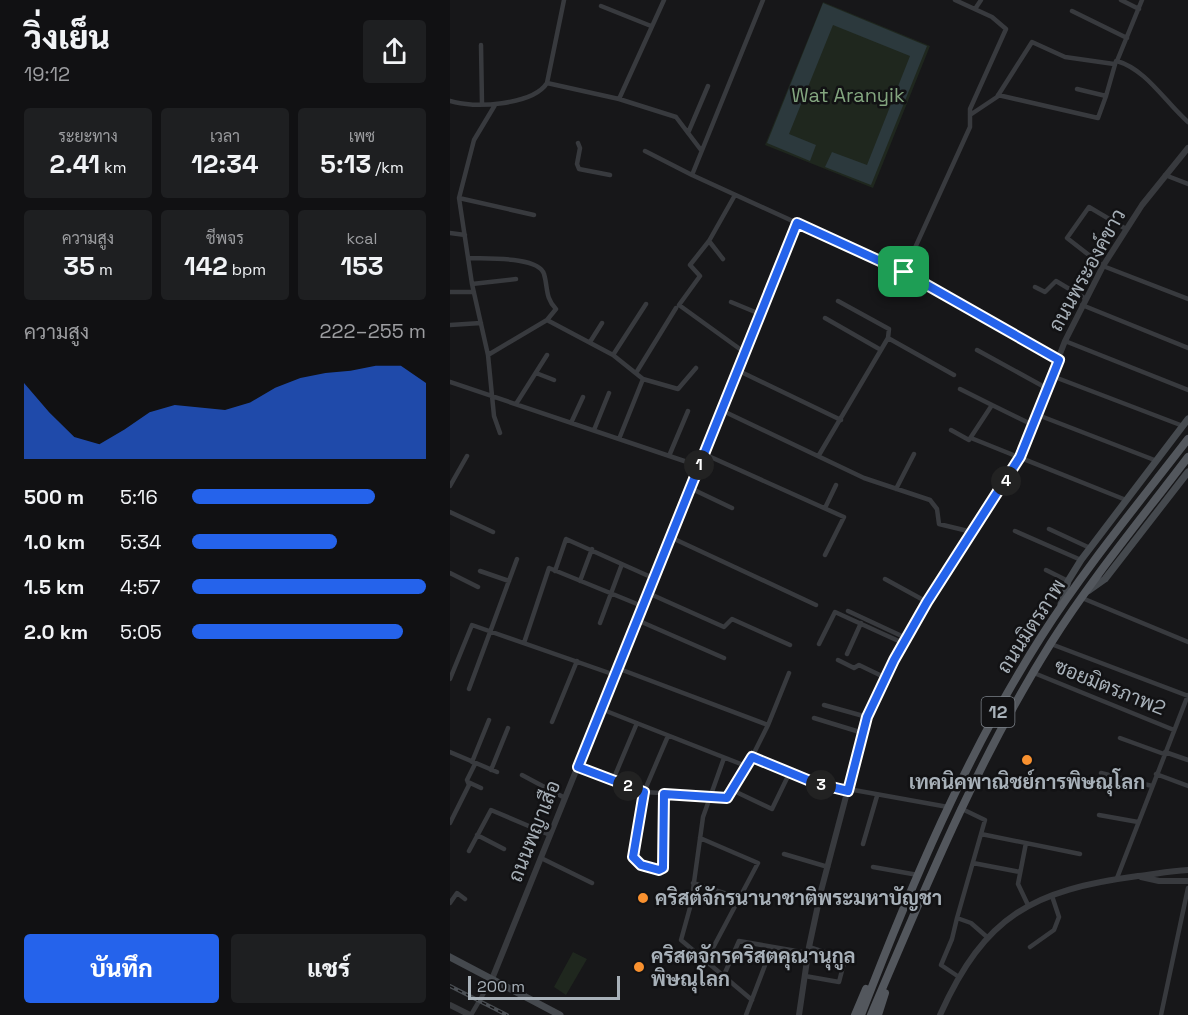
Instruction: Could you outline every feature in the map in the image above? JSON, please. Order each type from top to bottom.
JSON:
[{"type":"main road","points":[[1059,610],[1068,581],[1081,560],[1186,422]]},
{"type":"main road","name":"ถนนมิตรภาพ","points":[[861,1015],[887,948],[948,807],[1023,667],[1059,610],[1188,439]]},
{"type":"main road","name":"ถนนมิตรภาพ","points":[[871,1015],[960,808],[1034,673],[1084,595],[1188,457]]},
{"type":"main road","points":[[1084,595],[1105,579],[1188,473]]},
{"type":"main road","points":[[855,1015],[887,948]]},
{"type":"main road","points":[[450,957],[561,1015]]},
{"type":"main road","points":[[878,1015],[892,966]]},
{"type":"street","points":[[450,101],[495,105],[542,90],[547,83],[564,0]]},
{"type":"street","points":[[619,99],[664,0]]},
{"type":"street","points":[[692,175],[762,0]]},
{"type":"street","points":[[904,272],[970,127],[970,109],[1006,29],[1004,25],[955,0]]},
{"type":"street","points":[[975,9],[981,0]]},
{"type":"street","points":[[1121,0],[1139,9]]},
{"type":"street","points":[[998,95],[1098,118],[1116,62],[1143,0]]},
{"type":"street","points":[[601,6],[651,26]]},
{"type":"street","points":[[1072,11],[1127,38]]},
{"type":"street","points":[[970,115],[998,95],[1032,42],[1065,57],[1116,62],[1139,73],[1188,122]]},
{"type":"street","points":[[481,45],[482,104]]},
{"type":"street","points":[[547,83],[619,99],[676,117],[701,150]]},
{"type":"street","points":[[688,133],[708,86]]},
{"type":"street","points":[[1077,88],[1106,96]]},
{"type":"street","points":[[495,105],[474,140],[459,198],[472,284],[488,355],[494,416],[500,433]]},
{"type":"street","points":[[578,143],[580,148],[577,164],[579,169],[610,175]]},
{"type":"street","name":"ถนนพระองค์ขาว","points":[[799,1015],[808,950],[867,717],[904,641],[1020,457],[1065,341],[1103,266],[1126,229],[1165,175],[1188,149]]},
{"type":"street","points":[[645,151],[692,175],[904,272],[1059,360]]},
{"type":"street","points":[[1165,175],[1188,184]]},
{"type":"street","points":[[735,195],[709,241],[690,265],[699,276],[679,305],[744,352]]},
{"type":"street","points":[[459,198],[534,215]]},
{"type":"street","points":[[1126,229],[1089,207],[1067,238],[1103,266],[1188,299]]},
{"type":"street","name":"ถนนพญาเสือ","points":[[470,1015],[492,979],[797,223]]},
{"type":"street","points":[[450,233],[465,235]]},
{"type":"street","points":[[709,241],[723,259]]},
{"type":"street","points":[[469,258],[523,261],[539,266],[544,274],[549,301],[556,309]]},
{"type":"street","points":[[472,284],[516,279]]},
{"type":"street","points":[[1035,287],[1045,292],[1056,281],[1084,302],[1188,348]]},
{"type":"street","points":[[450,292],[474,292]]},
{"type":"street","points":[[819,455],[888,338],[889,328],[838,301]]},
{"type":"street","points":[[731,302],[760,315]]},
{"type":"street","points":[[488,355],[547,320],[562,303]]},
{"type":"street","points":[[613,356],[646,304]]},
{"type":"street","points":[[636,374],[676,308]]},
{"type":"street","points":[[825,318],[881,350]]},
{"type":"street","points":[[547,320],[613,356],[643,379],[678,389],[696,368]]},
{"type":"street","points":[[450,325],[482,323]]},
{"type":"street","points":[[590,342],[602,323]]},
{"type":"street","points":[[888,338],[954,375]]},
{"type":"street","points":[[1065,341],[1188,390]]},
{"type":"street","points":[[977,350],[1048,389]]},
{"type":"street","points":[[516,404],[547,355]]},
{"type":"street","points":[[737,369],[841,420]]},
{"type":"street","points":[[536,373],[554,380]]},
{"type":"street","points":[[1052,376],[1186,422]]},
{"type":"street","points":[[619,439],[643,379]]},
{"type":"street","points":[[450,382],[699,466]]},
{"type":"street","points":[[960,389],[1033,425]]},
{"type":"street","points":[[594,430],[609,393]]},
{"type":"street","points":[[571,423],[583,398]]},
{"type":"street","points":[[971,438],[992,405]]},
{"type":"street","points":[[722,410],[864,478],[930,500],[937,509],[939,524],[972,532]]},
{"type":"street","points":[[669,456],[688,411]]},
{"type":"street","points":[[1038,414],[1157,461]]},
{"type":"street","points":[[951,430],[967,439],[971,438],[1126,500]]},
{"type":"street","points":[[704,454],[844,517],[825,555]]},
{"type":"street","points":[[896,489],[914,454]]},
{"type":"street","points":[[451,483],[467,456]]},
{"type":"street","points":[[825,508],[836,485]]},
{"type":"street","points":[[690,488],[732,508]]},
{"type":"street","points":[[450,512],[494,532]]},
{"type":"street","points":[[1049,529],[1090,548]]},
{"type":"street","points":[[1015,531],[1081,560]]},
{"type":"street","points":[[670,537],[816,605]]},
{"type":"street","points":[[555,571],[566,539],[654,578]]},
{"type":"street","points":[[580,581],[592,549]]},
{"type":"street","points":[[469,689],[517,559]]},
{"type":"street","points":[[600,622],[622,564]]},
{"type":"street","points":[[524,643],[549,568],[642,606]]},
{"type":"street","points":[[1046,570],[1068,581]]},
{"type":"street","points":[[480,571],[509,581]]},
{"type":"street","points":[[450,573],[478,587]]},
{"type":"street","points":[[885,579],[927,602]]},
{"type":"street","points":[[648,593],[724,627],[732,619],[790,645]]},
{"type":"street","points":[[1084,595],[1188,642]]},
{"type":"street","points":[[848,610],[904,641]]},
{"type":"street","points":[[819,644],[834,612],[904,641]]},
{"type":"street","points":[[637,620],[724,658]]},
{"type":"street","points":[[847,654],[861,623]]},
{"type":"street","points":[[450,679],[472,625],[577,661],[616,671],[768,725]]},
{"type":"street","points":[[1051,644],[1188,695],[1117,878]]},
{"type":"street","points":[[838,660],[854,668],[859,665],[886,678]]},
{"type":"street","points":[[552,722],[577,661]]},
{"type":"street","points":[[578,767],[644,792],[727,798],[768,725],[789,673]]},
{"type":"street","name":"ซอยมิตรภาพ2","points":[[1034,673],[1174,730]]},
{"type":"street","points":[[824,705],[867,717]]},
{"type":"street","points":[[601,709],[746,766]]},
{"type":"street","points":[[1180,715],[1188,718]]},
{"type":"street","points":[[814,718],[863,733]]},
{"type":"street","points":[[450,824],[468,782],[489,720]]},
{"type":"street","points":[[613,780],[637,723]]},
{"type":"street","points":[[491,770],[508,728]]},
{"type":"street","points":[[664,794],[663,868],[659,870],[641,865],[633,857],[644,792],[669,736]]},
{"type":"street","points":[[1120,738],[1188,760]]},
{"type":"street","points":[[450,752],[497,772]]},
{"type":"street","points":[[752,757],[789,774],[848,791],[948,807]]},
{"type":"street","points":[[724,758],[703,817],[687,926],[681,940],[752,1000]]},
{"type":"street","points":[[1101,773],[1152,786]]},
{"type":"street","points":[[732,789],[772,809],[789,774]]},
{"type":"street","points":[[1156,774],[1188,786]]},
{"type":"street","points":[[522,775],[565,798]]},
{"type":"street","points":[[468,782],[481,788]]},
{"type":"street","points":[[862,844],[877,796]]},
{"type":"street","points":[[959,977],[941,965],[952,939],[985,820],[960,808]]},
{"type":"street","points":[[470,851],[489,811],[493,810],[550,835]]},
{"type":"street","points":[[1099,815],[1138,822]]},
{"type":"street","points":[[981,834],[1080,854]]},
{"type":"street","points":[[477,835],[504,849]]},
{"type":"street","points":[[700,838],[758,863],[706,961]]},
{"type":"street","points":[[1026,843],[1018,884],[1028,905]]},
{"type":"street","points":[[784,854],[828,867]]},
{"type":"street","points":[[541,858],[592,883]]},
{"type":"street","points":[[973,863],[1020,872]]},
{"type":"street","points":[[873,867],[918,876]]},
{"type":"street","points":[[940,1015],[959,977],[987,937],[1010,916],[1028,905],[1117,878],[1161,871],[1188,870]]},
{"type":"street","points":[[1140,876],[1159,881],[1188,881]]},
{"type":"street","points":[[693,883],[739,898]]},
{"type":"street","points":[[1161,1015],[1188,888]]},
{"type":"street","points":[[450,903],[457,893],[465,899]]},
{"type":"street","points":[[1030,947],[1054,930],[1059,917],[1052,896]]},
{"type":"street","points":[[957,918],[972,923],[987,937]]},
{"type":"street","points":[[724,975],[739,941],[808,950],[845,959],[839,982],[805,976]]},
{"type":"street","points":[[746,1015],[772,947]]},
{"type":"street","points":[[450,1005],[470,1015]]},
{"type":"green space","name":"Wat Aranyik","points":[[823,2],[930,46],[873,188],[765,145]]},
{"type":"green space","points":[[573,952],[587,959],[566,995],[554,987]]},
{"type":"shaded area","points":[[823,3],[927,46],[871,185],[825,167],[832,152],[867,165],[910,56],[833,25],[789,134],[816,145],[810,161],[767,143]]},
{"type":"railway","points":[[450,986],[507,1015]]},
{"type":"place","name":"เทคนิคพาณิชย์การพิษณุโลก","points":[[1027,760]]},
{"type":"place","name":"คริสต์จักรนานาชาติพระมหาบัญชา","points":[[643,898]]},
{"type":"place","name":"คริสตจักรคริสตคุณานุกูล พิษณุโลก","points":[[639,967]]},
{"type":"route","points":[[797,223],[904,272],[1002,325],[1059,360],[1020,457],[927,602],[894,660],[867,717],[848,791],[789,774],[752,757],[727,798],[664,794],[663,868],[659,870],[641,865],[634,860],[632,855],[644,792],[578,767],[797,223]]}]
